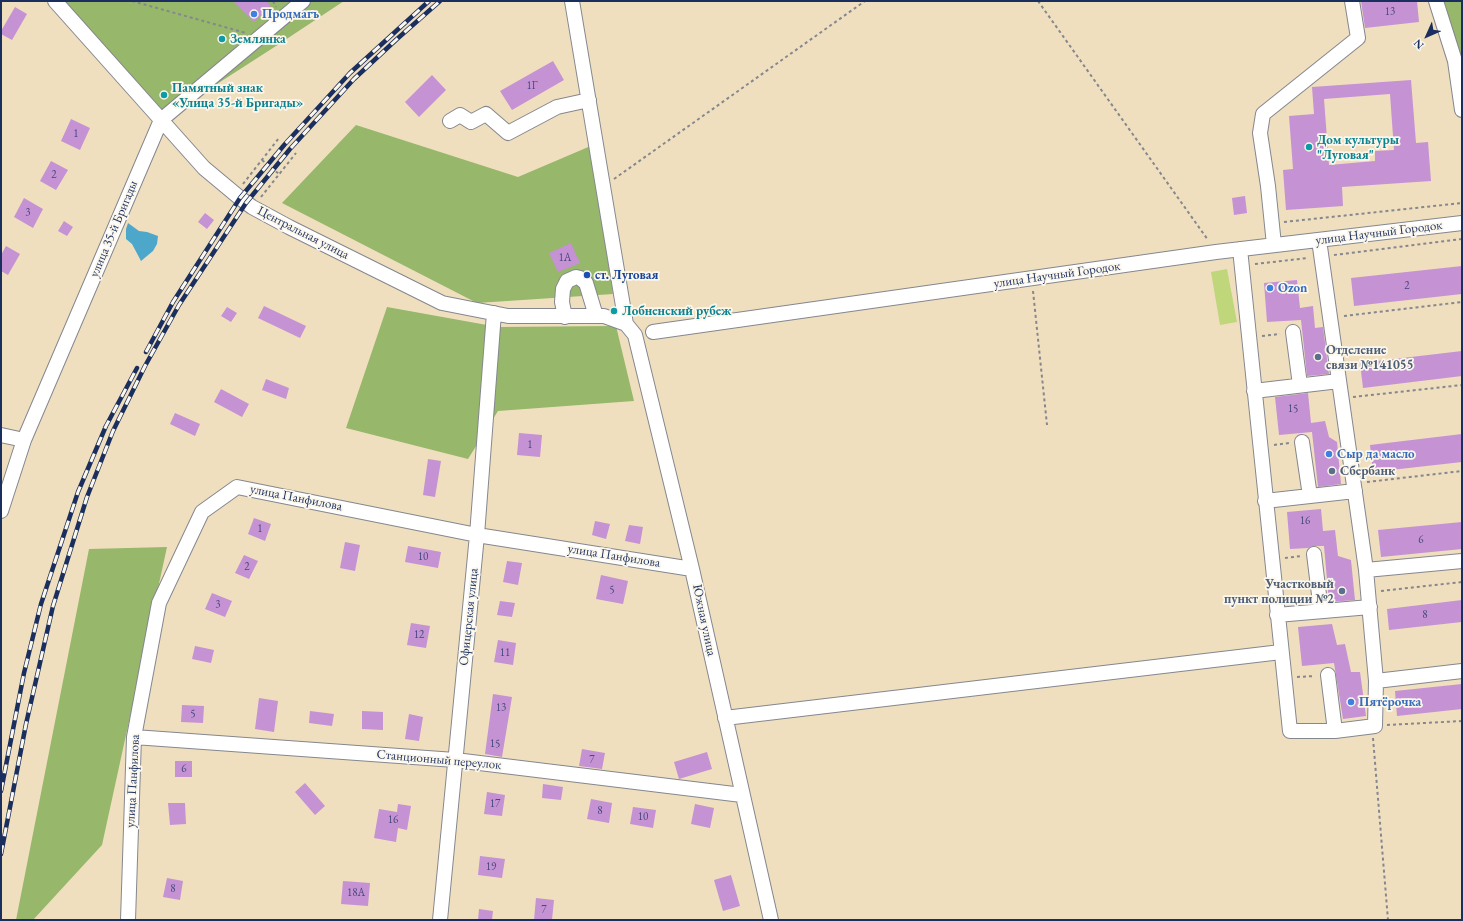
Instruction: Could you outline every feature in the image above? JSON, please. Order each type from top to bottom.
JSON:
[{"type":"street","name":"Центральная улица","points":[[55,1],[204,168],[252,207],[290,228],[442,302],[508,316],[604,316],[626,324]]},
{"type":"street","name":"улица 35-й Бригады","points":[[1,511],[24,440],[161,120],[304,1]]},
{"type":"street","points":[[572,1],[626,324]]},
{"type":"street","points":[[1274,245],[1260,133],[1263,114],[1358,38],[1352,1]]},
{"type":"street","points":[[1436,1],[1458,56],[1462,110]]},
{"type":"street","points":[[450,121],[460,115],[471,122],[486,114],[508,133],[557,107],[589,100]]},
{"type":"street","name":"улица Научный Городок","points":[[653,332],[1200,254],[1462,223]]},
{"type":"street","points":[[1240,249],[1283,677],[1290,731],[1335,731],[1375,726],[1376,681],[1366,570],[1320,240]]},
{"type":"street","points":[[565,317],[562,302],[563,289],[567,281],[576,277],[580,278],[586,283],[596,316]]},
{"type":"street","name":"Офицерская улица","points":[[440,920],[477,534],[494,313]]},
{"type":"street","name":"Южная улица","points":[[626,324],[635,335],[692,569],[771,920]]},
{"type":"street","points":[[1293,332],[1300,385]]},
{"type":"street","points":[[1254,391],[1339,381]]},
{"type":"street","points":[[1,435],[24,440]]},
{"type":"street","points":[[1302,442],[1310,496]]},
{"type":"street","name":"улица Панфилова","points":[[128,920],[134,736],[159,602],[202,512],[237,487],[477,534],[692,569]]},
{"type":"street","points":[[1265,501],[1310,496],[1354,487]]},
{"type":"street","points":[[1314,554],[1321,611]]},
{"type":"street","points":[[1366,570],[1462,561]]},
{"type":"street","points":[[1277,615],[1370,607]]},
{"type":"street","points":[[725,718],[1281,652]]},
{"type":"street","points":[[1376,681],[1462,671]]},
{"type":"street","points":[[1328,675],[1335,731]]},
{"type":"street","name":"Станционный переулок","points":[[134,736],[455,760],[742,795]]},
{"type":"path","points":[[132,1],[260,37]]},
{"type":"path","points":[[603,187],[865,1]]},
{"type":"path","points":[[1038,1],[1216,252]]},
{"type":"path","points":[[235,194],[279,138]]},
{"type":"path","points":[[252,207],[296,153]]},
{"type":"path","points":[[262,160],[279,174]]},
{"type":"path","points":[[1272,224],[1462,203]]},
{"type":"path","points":[[1242,266],[1462,239]]},
{"type":"path","points":[[1031,278],[1047,425]]},
{"type":"path","points":[[1330,318],[1462,302]]},
{"type":"path","points":[[1249,338],[1293,332]]},
{"type":"path","points":[[1342,399],[1462,385]]},
{"type":"path","points":[[1260,447],[1302,442]]},
{"type":"path","points":[[1354,487],[1462,471]]},
{"type":"path","points":[[1272,560],[1314,554]]},
{"type":"path","points":[[1368,592],[1462,582]]},
{"type":"path","points":[[1283,677],[1328,675]]},
{"type":"path","points":[[1388,920],[1372,740],[1375,726],[1462,721]]},
{"type":"green space","points":[[56,1],[344,1],[161,120]]},
{"type":"green space","points":[[1440,1],[1462,1],[1462,73]]},
{"type":"green space","points":[[356,125],[518,177],[593,145],[613,294],[477,303],[282,203]]},
{"type":"green space","points":[[1227,269],[1237,322],[1220,325],[1211,272]]},
{"type":"green space","points":[[387,307],[498,327],[616,326],[634,401],[498,411],[468,459],[346,428]]},
{"type":"green space","points":[[167,547],[102,845],[33,920],[16,920],[89,549]]},
{"type":"water","points":[[128,223],[139,231],[158,236],[157,244],[153,251],[141,261],[132,244],[126,239],[126,229]]},
{"type":"building","name":"Продмагъ","points":[[233,1],[266,1],[271,6],[254,22]]},
{"type":"building","points":[[1361,1],[1417,1],[1419,22],[1365,28]]},
{"type":"building","points":[[15,7],[27,14],[12,40],[1,34],[1,31]]},
{"type":"building","points":[[553,61],[564,80],[512,110],[500,91]]},
{"type":"building","points":[[432,75],[446,90],[419,117],[405,102]]},
{"type":"building","name":"Дом культуры \"Луговая\"","points":[[1411,80],[1416,143],[1428,142],[1431,181],[1342,187],[1343,206],[1286,210],[1283,170],[1293,169],[1289,116],[1314,114],[1312,87]],"holes":[[[1390,94],[1394,150],[1375,151],[1375,161],[1329,165],[1324,99]]]},
{"type":"building","points":[[71,119],[90,128],[80,150],[61,141]]},
{"type":"building","points":[[51,161],[68,170],[56,190],[40,181]]},
{"type":"building","points":[[1245,196],[1247,213],[1234,215],[1232,198]]},
{"type":"building","points":[[24,198],[43,209],[33,228],[14,217]]},
{"type":"building","points":[[205,213],[214,220],[207,229],[198,222]]},
{"type":"building","points":[[64,221],[73,227],[67,236],[58,231]]},
{"type":"building","points":[[571,243],[580,263],[558,272],[549,253]]},
{"type":"building","points":[[6,246],[20,254],[8,275],[1,271],[1,255]]},
{"type":"building","points":[[1462,266],[1462,294],[1354,306],[1351,278]]},
{"type":"building","points":[[1297,280],[1300,308],[1313,306],[1315,328],[1323,327],[1329,374],[1307,376],[1301,320],[1267,322],[1264,283]]},
{"type":"building","points":[[264,306],[306,326],[300,338],[258,318]]},
{"type":"building","points":[[227,307],[237,313],[231,322],[221,316]]},
{"type":"building","points":[[1462,351],[1462,376],[1363,388],[1360,363]]},
{"type":"building","points":[[266,379],[289,388],[286,399],[262,390]]},
{"type":"building","points":[[221,389],[249,404],[242,417],[214,402]]},
{"type":"building","points":[[1308,393],[1311,423],[1325,421],[1329,437],[1337,442],[1341,484],[1318,487],[1312,432],[1279,435],[1275,397]]},
{"type":"building","points":[[175,413],[200,424],[195,436],[170,424]]},
{"type":"building","points":[[519,433],[542,435],[540,457],[517,455]]},
{"type":"building","points":[[1462,434],[1462,462],[1373,472],[1370,445]]},
{"type":"building","points":[[428,459],[441,461],[435,497],[423,495]]},
{"type":"building","points":[[1321,509],[1323,531],[1335,530],[1338,556],[1351,560],[1355,600],[1329,602],[1324,546],[1290,549],[1287,512]]},
{"type":"building","points":[[254,518],[271,524],[265,541],[248,534]]},
{"type":"building","points":[[595,521],[610,524],[606,539],[592,535]]},
{"type":"building","points":[[1462,522],[1462,549],[1381,557],[1378,530]]},
{"type":"building","points":[[629,525],[643,527],[640,544],[625,541]]},
{"type":"building","points":[[345,542],[360,545],[355,571],[340,568]]},
{"type":"building","points":[[408,546],[441,552],[438,568],[405,562]]},
{"type":"building","points":[[244,555],[258,561],[249,579],[235,573]]},
{"type":"building","points":[[507,561],[522,563],[518,585],[503,582]]},
{"type":"building","points":[[601,575],[628,581],[623,604],[596,599]]},
{"type":"building","points":[[212,593],[232,601],[225,617],[205,609]]},
{"type":"building","points":[[1462,600],[1462,622],[1389,630],[1387,609]]},
{"type":"building","points":[[500,601],[515,603],[512,617],[497,615]]},
{"type":"building","points":[[411,623],[430,626],[426,648],[407,645]]},
{"type":"building","points":[[1332,624],[1337,645],[1345,644],[1351,672],[1360,672],[1366,716],[1343,719],[1334,663],[1302,666],[1298,627]]},
{"type":"building","points":[[498,640],[516,643],[513,665],[494,662]]},
{"type":"building","points":[[195,646],[214,650],[211,663],[192,659]]},
{"type":"building","points":[[1462,684],[1462,709],[1397,716],[1395,691]]},
{"type":"building","points":[[493,694],[512,697],[502,757],[485,754]]},
{"type":"building","points":[[259,698],[278,701],[274,732],[255,729]]},
{"type":"building","points":[[182,705],[204,706],[203,723],[181,722]]},
{"type":"building","points":[[310,711],[334,714],[332,726],[309,723]]},
{"type":"building","points":[[362,711],[383,712],[383,730],[362,729]]},
{"type":"building","points":[[409,714],[423,717],[419,741],[405,739]]},
{"type":"building","points":[[582,749],[605,753],[602,769],[579,766]]},
{"type":"building","points":[[707,752],[712,769],[679,779],[674,762]]},
{"type":"building","points":[[175,761],[192,761],[192,777],[175,777]]},
{"type":"building","points":[[305,783],[325,806],[315,815],[295,792]]},
{"type":"building","points":[[543,784],[563,787],[561,800],[542,798]]},
{"type":"building","points":[[487,792],[505,795],[502,816],[484,814]]},
{"type":"building","points":[[591,799],[612,803],[609,823],[587,819]]},
{"type":"building","points":[[168,803],[185,803],[186,824],[170,825]]},
{"type":"building","points":[[398,804],[411,806],[407,830],[398,828],[396,842],[374,838],[379,809],[397,812]]},
{"type":"building","points":[[695,804],[714,808],[710,828],[691,824]]},
{"type":"building","points":[[633,807],[656,810],[653,828],[630,824]]},
{"type":"building","points":[[480,856],[505,859],[502,878],[478,875]]},
{"type":"building","points":[[731,875],[740,906],[723,911],[714,880]]},
{"type":"building","points":[[167,878],[183,881],[180,900],[163,897]]},
{"type":"building","points":[[343,881],[370,883],[368,906],[341,904]]},
{"type":"building","points":[[536,898],[554,900],[552,920],[534,920]]},
{"type":"building","points":[[479,909],[493,911],[492,920],[478,920]]},
{"type":"railway","points":[[146,352],[173,302],[240,198],[285,144],[350,73],[429,1]]},
{"type":"railway","points":[[1,854],[26,724],[53,606],[87,497],[113,431],[145,366],[179,305],[246,203],[290,149],[354,79],[440,1]]},
{"type":"railway","points":[[1,791],[24,673],[41,604],[78,492],[106,426],[137,368]]},
{"type":"place","name":"Продмагъ","points":[[254,14]]},
{"type":"place","name":"Землянка","points":[[222,39]]},
{"type":"place","name":"Памятный знак «Улица 35-й Бригады»","points":[[164,95]]},
{"type":"place","name":"Дом культуры \"Луговая\"","points":[[1309,147]]},
{"type":"place","name":"ст. Луговая","points":[[587,275]]},
{"type":"place","name":"Ozon","points":[[1270,288]]},
{"type":"place","name":"Лобненский рубеж","points":[[614,311]]},
{"type":"place","name":"Отделение связи №141055","points":[[1318,357]]},
{"type":"place","name":"Сыр да масло","points":[[1329,454]]},
{"type":"place","name":"Сбербанк","points":[[1332,471]]},
{"type":"place","name":"Участковый пункт полиции №2","points":[[1342,591]]},
{"type":"place","name":"Пятёрочка","points":[[1351,702]]}]
